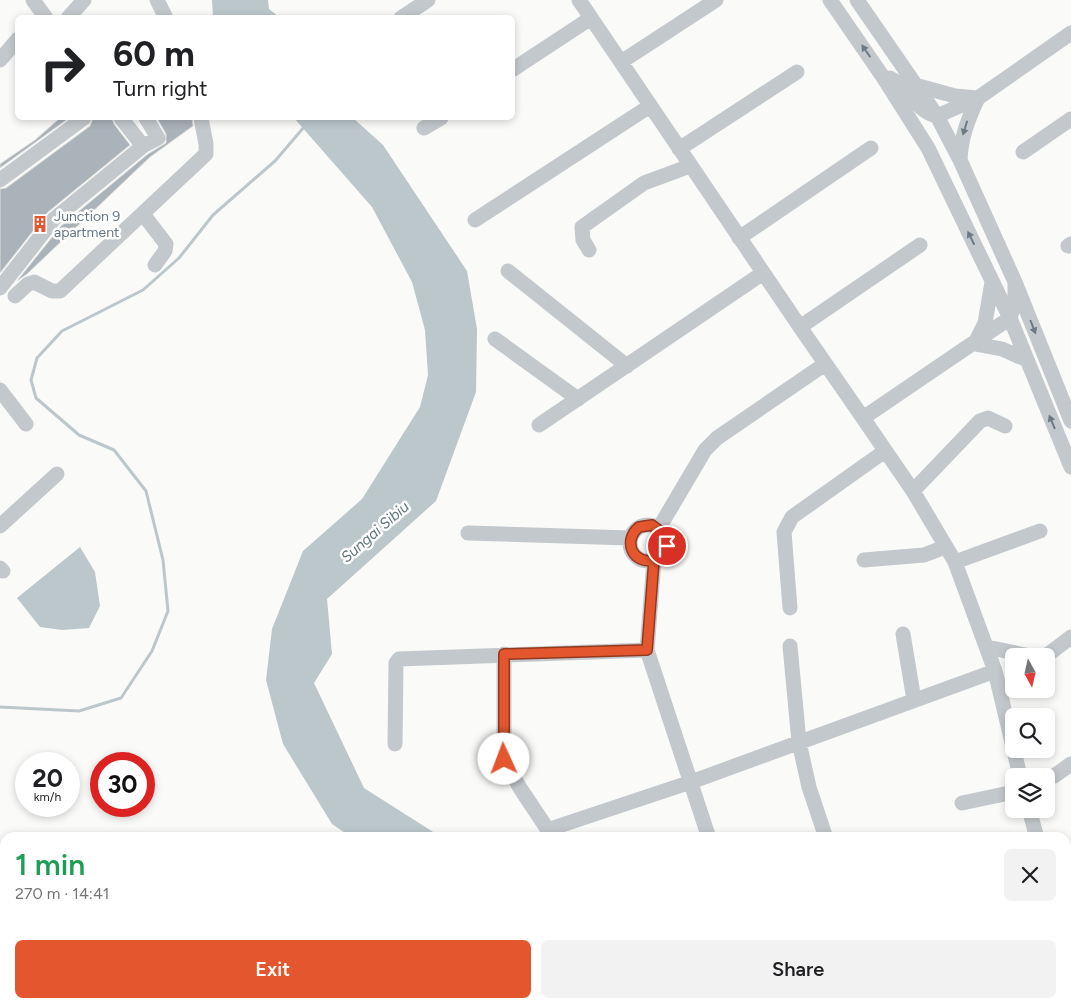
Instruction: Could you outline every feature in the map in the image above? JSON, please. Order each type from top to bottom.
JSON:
[{"type":"street","points":[[71,15],[84,0]]},
{"type":"street","points":[[158,0],[165,15]]},
{"type":"street","points":[[406,15],[428,0]]},
{"type":"street","points":[[580,0],[690,166],[913,491],[955,562],[995,671],[1018,768]]},
{"type":"street","points":[[621,62],[716,0]]},
{"type":"street","points":[[830,0],[884,77],[928,148],[1010,318],[1071,467]]},
{"type":"street","points":[[857,0],[937,116],[960,160],[1015,282],[1071,421]]},
{"type":"street","points":[[515,68],[591,18]]},
{"type":"street","points":[[884,77],[897,82],[922,110],[937,116],[978,98],[1071,33]]},
{"type":"street","points":[[0,60],[15,43]]},
{"type":"street","points":[[679,149],[797,72]]},
{"type":"street","points":[[915,85],[955,96],[978,98]]},
{"type":"street","points":[[960,160],[960,143],[966,123],[978,98]]},
{"type":"street","points":[[475,220],[650,106]]},
{"type":"street","points":[[1023,152],[1071,119]]},
{"type":"street","points":[[0,180],[81,120]]},
{"type":"street","points":[[123,120],[143,146]]},
{"type":"street","points":[[0,288],[60,214],[143,146],[158,138],[147,120]]},
{"type":"street","points":[[15,296],[28,284],[34,282],[52,291],[60,291],[143,214],[206,154],[206,144],[200,120]]},
{"type":"street","points":[[424,128],[438,120]]},
{"type":"street","points":[[739,238],[872,148]]},
{"type":"street","points":[[589,250],[583,240],[582,227],[644,183],[690,166]]},
{"type":"street","points":[[143,214],[166,244],[165,250],[155,265]]},
{"type":"street","points":[[800,327],[920,245]]},
{"type":"street","points":[[508,271],[627,366]]},
{"type":"street","points":[[538,425],[763,273]]},
{"type":"street","points":[[975,344],[985,323],[992,282]]},
{"type":"street","points":[[863,418],[975,344],[1010,318],[1015,302],[1015,282]]},
{"type":"street","points":[[495,339],[578,399]]},
{"type":"street","points":[[975,344],[1002,349],[1027,360]]},
{"type":"street","points":[[659,528],[705,450],[717,438],[825,364]]},
{"type":"street","points":[[0,390],[26,424]]},
{"type":"street","points":[[913,491],[980,421],[988,418],[1005,426]]},
{"type":"street","points":[[790,608],[784,532],[787,523],[792,517],[885,451]]},
{"type":"street","points":[[0,526],[57,474]]},
{"type":"street","points":[[652,525],[659,528],[666,537],[667,546],[661,556],[654,560],[644,561],[636,556],[630,548],[630,538],[636,529],[652,525]]},
{"type":"street","points":[[955,562],[1040,532]]},
{"type":"street","points":[[468,533],[630,538]]},
{"type":"street","points":[[864,560],[924,555],[945,547]]},
{"type":"street","points":[[654,560],[647,650],[707,832]]},
{"type":"street","points":[[903,634],[914,700]]},
{"type":"street","points":[[1055,649],[1071,637]]},
{"type":"street","points":[[790,646],[799,742],[809,787],[824,832]]},
{"type":"street","points":[[987,648],[1005,651]]},
{"type":"street","points":[[395,744],[396,664],[400,659],[647,650]]},
{"type":"street","points":[[504,654],[504,759],[549,832]]},
{"type":"street","points":[[555,832],[995,671]]},
{"type":"street","points":[[1055,775],[1071,764]]},
{"type":"street","points":[[962,803],[1005,794]]},
{"type":"street","points":[[1031,818],[1035,832]]},
{"type":"water","points":[[212,0],[268,0],[269,9],[276,15],[213,15]]},
{"type":"water","name":"Sungai Sibiu","points":[[296,120],[355,120],[383,145],[467,271],[477,329],[476,392],[436,501],[327,599],[332,654],[314,683],[364,788],[433,832],[344,832],[332,824],[283,744],[266,680],[272,629],[303,551],[362,499],[420,407],[428,375],[425,330],[412,282],[372,207]]},
{"type":"water","points":[[80,547],[95,572],[100,606],[89,628],[62,630],[40,627],[17,598]]},
{"type":"building","points":[[58,120],[66,120],[0,168],[0,164],[35,140]]},
{"type":"building","points":[[92,120],[113,120],[130,145],[48,212],[0,273],[0,189],[6,188],[90,126]]},
{"type":"building","points":[[158,120],[192,120],[193,126],[150,157],[27,274],[17,281],[61,226],[148,154],[166,143],[166,134]]},
{"type":"waterway","points":[[0,707],[79,711],[121,698],[152,651],[168,611],[163,560],[146,491],[114,450],[79,435],[36,398],[31,380],[37,358],[62,331],[143,290],[179,258],[213,215],[275,161],[305,126]]},
{"type":"place","name":"Junction 9 apartment","points":[[40,224]]},
{"type":"route","points":[[504,759],[504,654],[647,650],[654,560],[644,561],[638,558],[630,548],[630,538],[639,527],[652,525],[662,530],[666,537],[667,546]]}]
